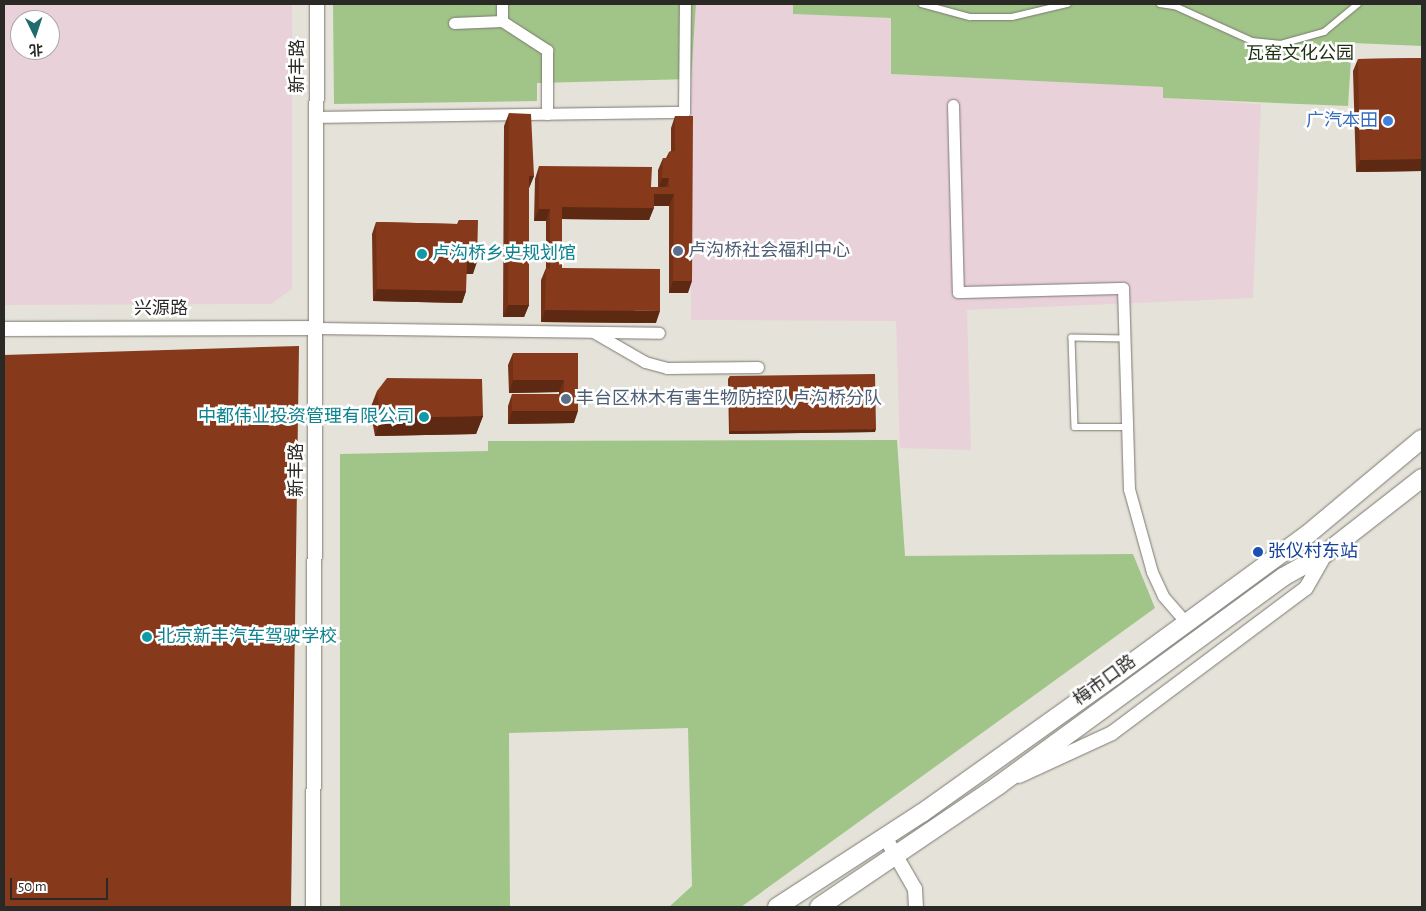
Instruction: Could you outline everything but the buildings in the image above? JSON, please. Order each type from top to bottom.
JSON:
[{"type":"main road","name":"梅市口路","points":[[777,907],[884,837],[1114,676],[1185,621],[1307,535],[1422,439]]},
{"type":"main road","name":"梅市口路","points":[[819,907],[999,785],[1283,577],[1326,553],[1422,478]]},
{"type":"street","name":"新丰路","points":[[313,907],[317,328],[316,4]]},
{"type":"street","points":[[502,4],[502,21]]},
{"type":"street","points":[[316,117],[684,112],[685,4]]},
{"type":"street","points":[[454,23],[502,21],[546,50],[547,114]]},
{"type":"street","points":[[953,104],[958,292],[1124,288],[1129,489],[1145,549],[1163,596],[1185,621]]},
{"type":"street","points":[[317,328],[659,333]]},
{"type":"street","name":"兴源路","points":[[4,329],[317,328]]},
{"type":"street","points":[[593,332],[645,362],[668,368],[758,367]]},
{"type":"street","points":[[999,785],[1112,733],[1306,588],[1326,553]]},
{"type":"street","points":[[884,837],[915,889],[916,907]]},
{"type":"lane","points":[[922,4],[970,17],[1012,17],[1052,6],[1067,4]]},
{"type":"lane","points":[[1160,4],[1175,6],[1252,41],[1281,44],[1324,32],[1358,4]]},
{"type":"lane","points":[[1124,339],[1072,338],[1074,427],[1126,428]]},
{"type":"shaded area","points":[[4,4],[292,4],[292,289],[271,304],[4,305]]},
{"type":"shaded area","points":[[696,4],[793,4],[793,14],[891,18],[891,74],[1163,87],[1163,98],[1261,104],[1253,298],[967,310],[971,450],[900,448],[896,321],[691,320],[691,79]]},
{"type":"green space","points":[[333,4],[696,4],[691,79],[537,83],[537,101],[334,104]]},
{"type":"green space","name":"瓦窑文化公园","points":[[793,4],[1422,4],[1422,46],[1352,43],[1348,106],[1163,98],[1163,87],[891,74],[891,18],[793,14]]},
{"type":"green space","points":[[897,440],[905,556],[1133,554],[1155,608],[741,907],[669,907],[692,886],[688,728],[509,733],[510,907],[340,907],[340,454],[488,451],[488,441]]},
{"type":"place","name":"广汽本田","points":[[1388,121]]},
{"type":"place","name":"卢沟桥社会福利中心","points":[[678,251]]},
{"type":"place","name":"卢沟桥乡史规划馆","points":[[422,254]]},
{"type":"place","name":"丰台区林木有害生物防控队卢沟桥分队","points":[[566,399]]},
{"type":"place","name":"中都伟业投资管理有限公司","points":[[424,417]]},
{"type":"place","name":"张仪村东站","points":[[1258,552]]},
{"type":"place","name":"北京新丰汽车驾驶学校","points":[[147,637]]}]
